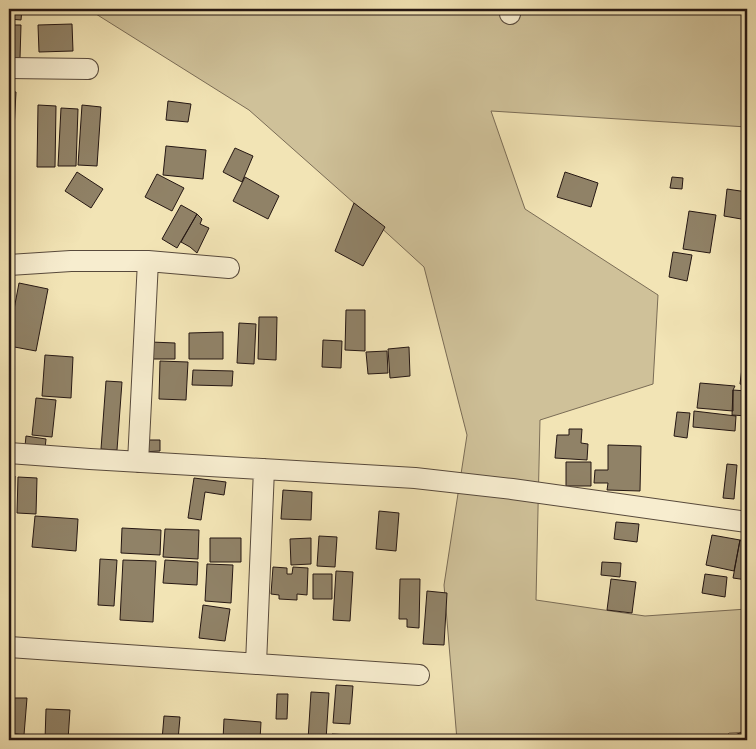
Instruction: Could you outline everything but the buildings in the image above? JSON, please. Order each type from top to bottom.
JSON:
[{"type":"street","points":[[9,68],[88,69]]},
{"type":"street","points":[[9,265],[70,260],[148,262],[229,268]]},
{"type":"street","points":[[138,462],[148,262]]},
{"type":"street","points":[[9,453],[415,478],[512,489],[747,522]]},
{"type":"street","points":[[256,664],[264,469]]},
{"type":"street","points":[[9,647],[419,675]]},
{"type":"shaded area","points":[[88,9],[747,9],[747,127],[491,111],[525,209],[658,295],[653,384],[540,420],[536,600],[645,616],[747,609],[747,732],[729,733],[722,740],[457,740],[444,585],[467,435],[424,267],[249,110]]}]
